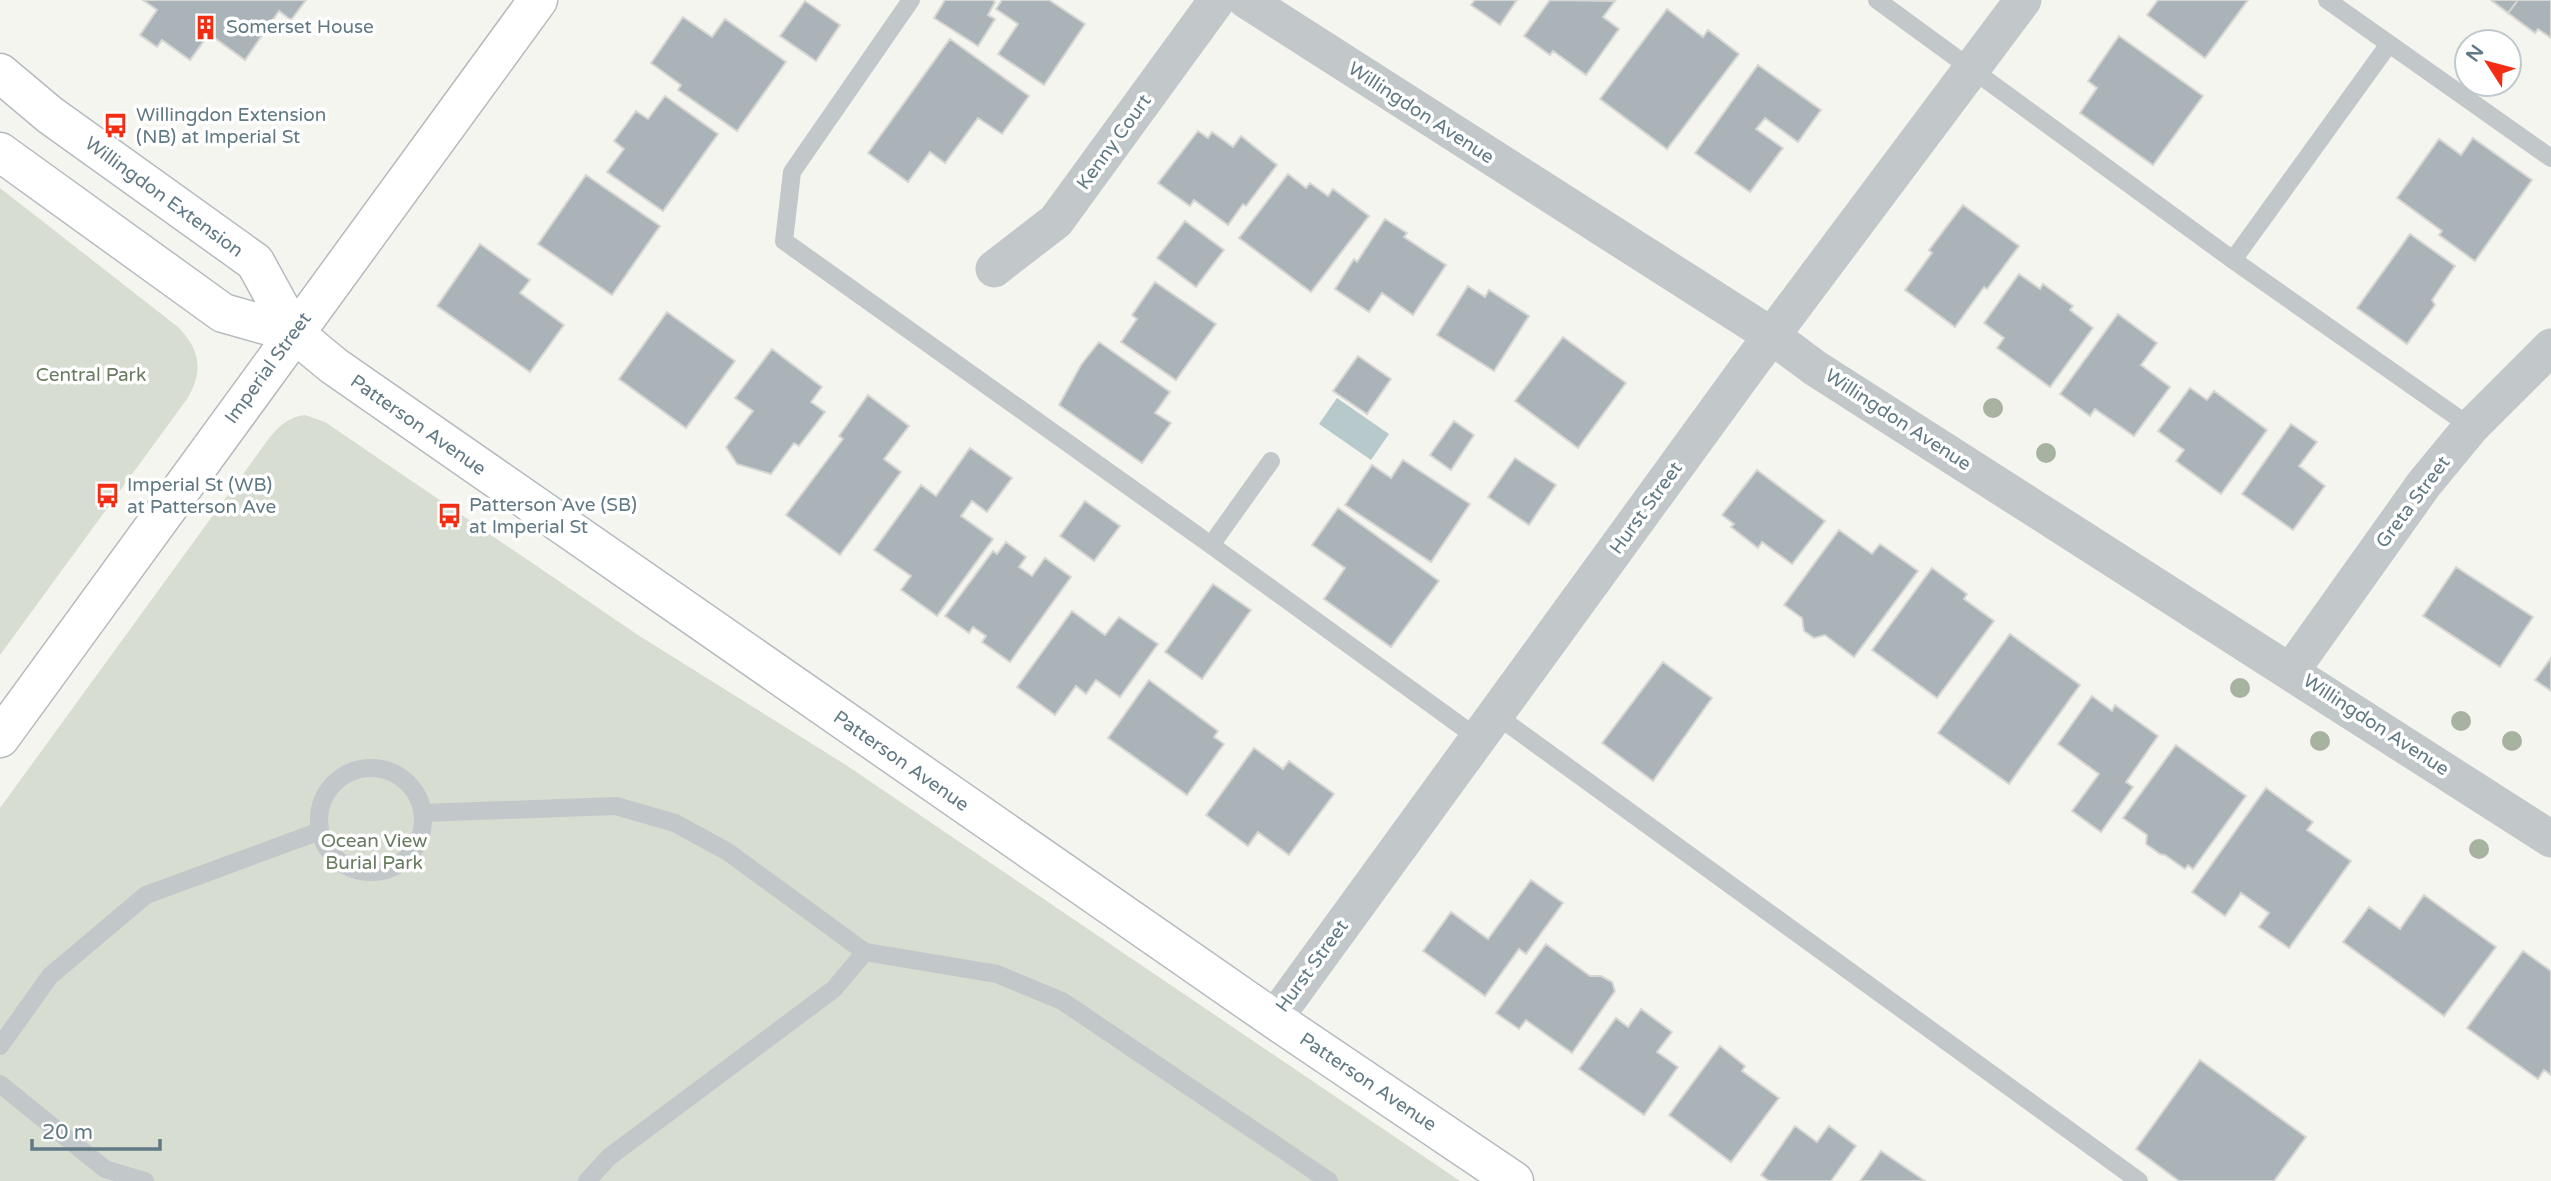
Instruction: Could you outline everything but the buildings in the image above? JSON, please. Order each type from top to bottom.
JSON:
[{"type":"main road","name":"Imperial Street","points":[[0,738],[538,0]]},
{"type":"main road","name":"Willingdon Extension","points":[[0,73],[50,115],[255,262],[294,333]]},
{"type":"main road","points":[[0,152],[223,313],[294,333]]},
{"type":"main road","name":"Patterson Avenue","points":[[294,333],[334,366],[1274,1019],[1514,1181]]},
{"type":"street","name":"Kenny Court","points":[[994,269],[1056,221],[1217,0]]},
{"type":"street","name":"Willingdon Avenue","points":[[1246,0],[2551,839]]},
{"type":"street","name":"Hurst Street","points":[[1274,1019],[1772,336],[2023,0]]},
{"type":"street","name":"Greta Street","points":[[2291,671],[2424,484],[2471,427],[2551,347]]},
{"type":"lane","points":[[911,0],[792,172],[784,242],[1211,545],[1488,727],[2139,1181]]},
{"type":"lane","points":[[1877,0],[2233,260],[2471,427]]},
{"type":"lane","points":[[2327,0],[2551,158]]},
{"type":"lane","points":[[2233,260],[2389,44]]},
{"type":"lane","points":[[1211,545],[1271,461]]},
{"type":"lane","points":[[364,768],[381,768],[396,774],[409,784],[423,813],[420,836],[410,855],[384,870],[368,872],[344,864],[326,847],[320,831],[319,814],[324,797],[334,783],[347,773],[364,768]]},
{"type":"lane","points":[[423,813],[616,806],[675,822],[727,852],[865,952],[998,974],[1062,1001],[1329,1181]]},
{"type":"lane","points":[[0,1046],[50,976],[146,895],[320,831]]},
{"type":"lane","points":[[587,1181],[609,1157],[834,989],[865,952]]},
{"type":"lane","points":[[0,1084],[105,1169],[145,1181]]},
{"type":"green space","name":"Central Park","points":[[0,188],[178,327],[195,352],[197,370],[187,399],[0,655]]},
{"type":"green space","name":"Ocean View Burial Park","points":[[305,415],[325,422],[638,635],[846,765],[1460,1181],[0,1181],[0,808],[270,437],[285,422]]},
{"type":"shaded area","points":[[1337,398],[1389,434],[1371,460],[1319,424]]},
{"type":"place","name":"Somerset House","points":[[206,27]]},
{"type":"place","name":"Willingdon Extension (NB) at Imperial St","points":[[116,126]]},
{"type":"place","name":"Imperial St (WB) at Patterson Ave","points":[[107,496]]},
{"type":"place","name":"Patterson Ave (SB) at Imperial St","points":[[449,516]]}]
